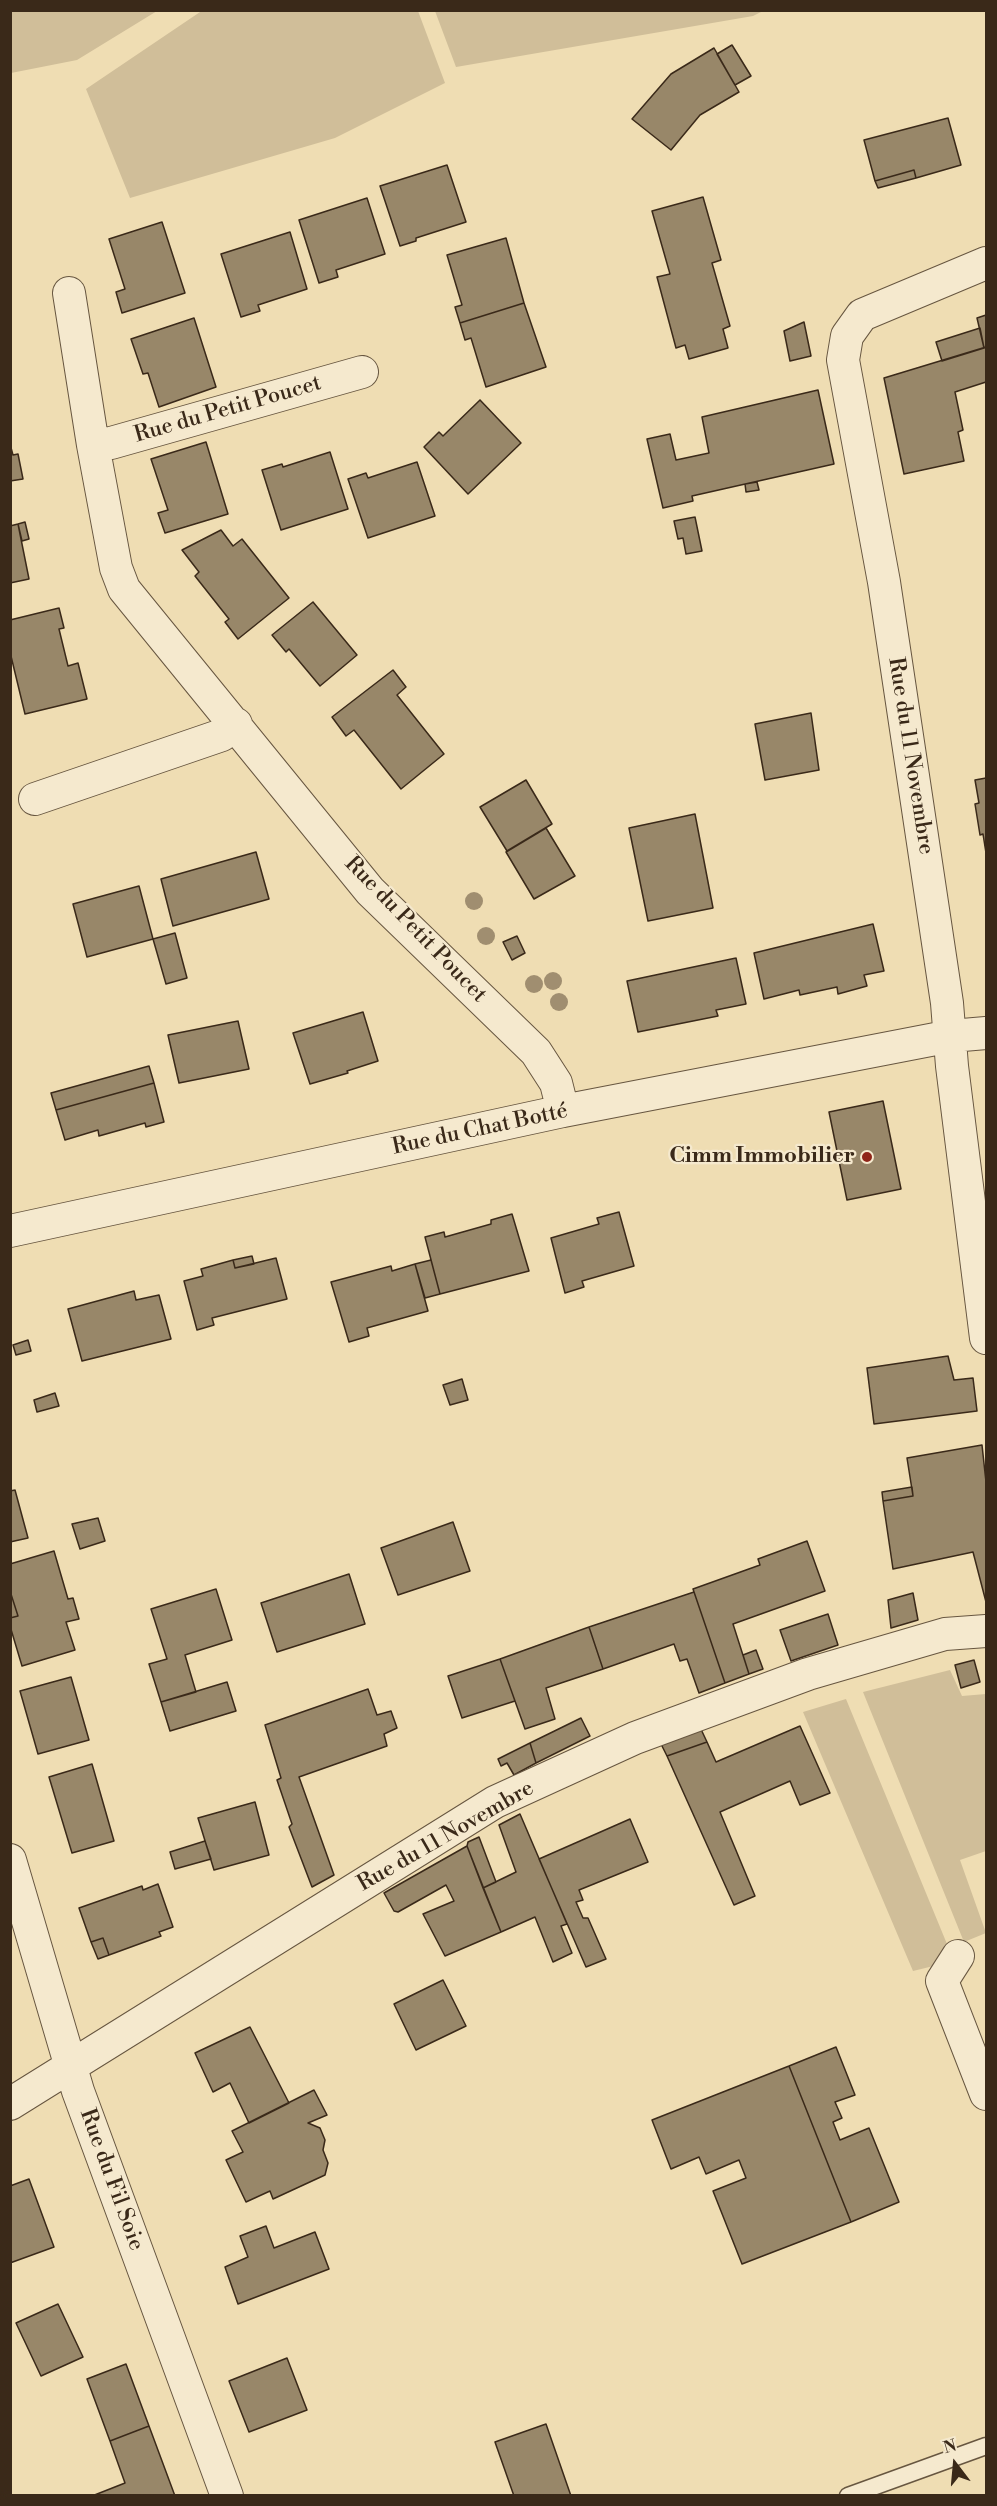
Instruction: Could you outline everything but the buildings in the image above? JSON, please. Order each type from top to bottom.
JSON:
[{"type":"street","name":"Rue du 11 Novembre","points":[[987,263],[862,315],[847,336],[843,360],[884,582],[951,1036],[987,1338]]},
{"type":"street","name":"Rue du Petit Poucet","points":[[69,293],[93,445],[116,568],[124,589],[370,891],[536,1052],[556,1083],[563,1112]]},
{"type":"street","name":"Rue du Petit Poucet","points":[[93,445],[111,443],[362,372]]},
{"type":"street","points":[[35,799],[222,735],[236,724]]},
{"type":"street","name":"Rue du Chat Botté","points":[[10,1231],[563,1112],[951,1036],[987,1033]]},
{"type":"street","name":"Rue du 11 Novembre","points":[[10,2104],[495,1803],[635,1738],[808,1674],[945,1634],[987,1631]]},
{"type":"street","name":"Rue du Fil Soie","points":[[10,1860],[72,2066],[111,2182],[227,2496]]},
{"type":"street","points":[[958,1956],[942,1981],[987,2094]]},
{"type":"lane","points":[[848,2496],[987,2446]]},
{"type":"shaded area","points":[[11,10],[157,11],[77,60],[11,73]]},
{"type":"shaded area","points":[[203,10],[418,11],[445,83],[335,138],[130,198],[86,89]]},
{"type":"shaded area","points":[[435,10],[763,11],[753,16],[456,67]]},
{"type":"shaded area","points":[[950,1670],[962,1696],[986,1694],[986,1851],[960,1860],[986,1933],[964,1942],[863,1692]]},
{"type":"shaded area","points":[[846,1699],[954,1961],[913,1971],[803,1712]]},
{"type":"place","name":"Cimm Immobilier","points":[[867,1157]]}]
